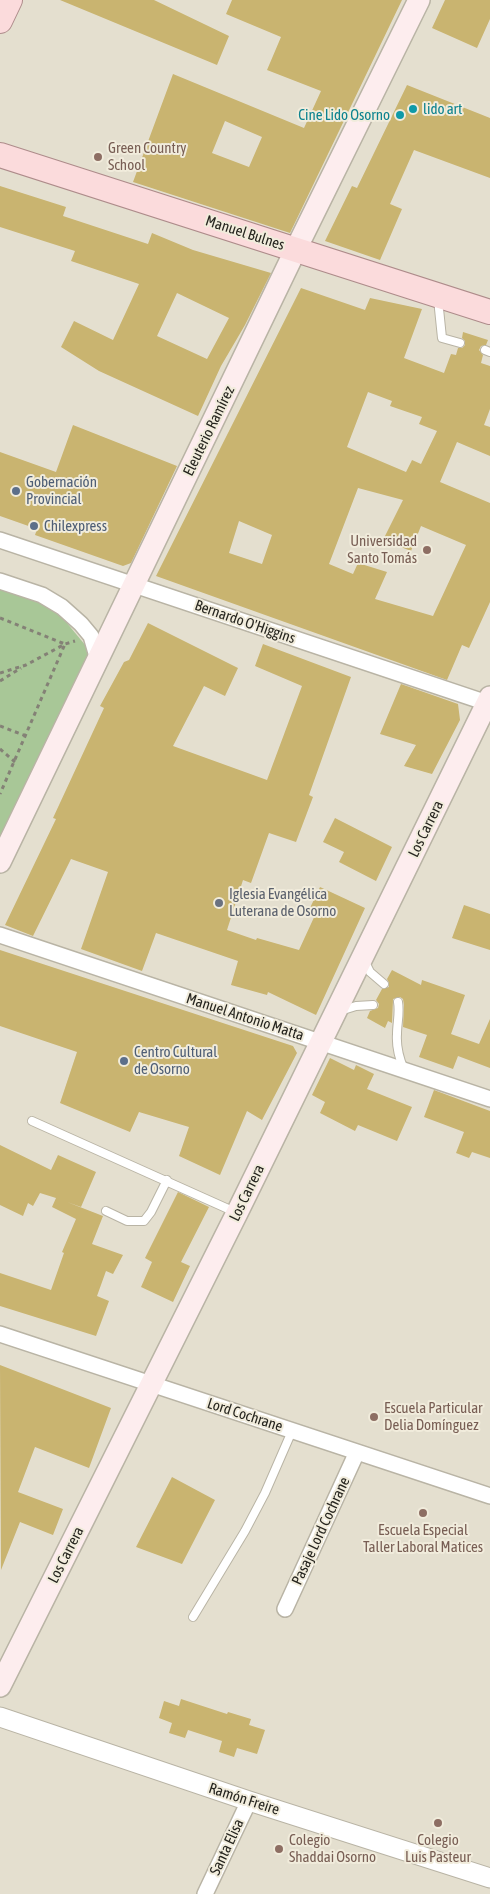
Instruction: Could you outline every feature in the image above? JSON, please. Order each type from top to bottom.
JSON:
[{"type":"main road","points":[[0,21],[10,0]]},
{"type":"main road","name":"Eleuterio Ramírez","points":[[0,862],[296,249],[419,0]]},
{"type":"main road","name":"Manuel Bulnes","points":[[0,155],[490,312]]},
{"type":"main road","name":"Los Carrera","points":[[0,1686],[322,1043],[489,701]]},
{"type":"street","name":"Bernardo O'Higgins","points":[[0,540],[489,701]]},
{"type":"street","points":[[0,581],[42,595],[62,607],[91,636],[98,660]]},
{"type":"street","name":"Manuel Antonio Matta","points":[[0,936],[490,1099]]},
{"type":"street","name":"Lord Cochrane","points":[[0,1334],[490,1496]]},
{"type":"street","name":"Pasaje Lord Cochrane","points":[[285,1609],[357,1452]]},
{"type":"street","name":"Ramón Freire","points":[[0,1717],[248,1801],[490,1878]]},
{"type":"street","name":"Santa Elisa","points":[[205,1894],[248,1801]]},
{"type":"lane","points":[[438,295],[442,338],[460,343]]},
{"type":"lane","points":[[364,957],[370,972],[384,984]]},
{"type":"lane","points":[[398,1002],[396,1044],[404,1070]]},
{"type":"lane","points":[[336,1013],[356,1006],[373,1005]]},
{"type":"lane","points":[[32,1121],[237,1213]]},
{"type":"lane","points":[[106,1211],[127,1221],[144,1221],[151,1212],[167,1180]]},
{"type":"lane","points":[[193,1618],[265,1493],[292,1430]]},
{"type":"path","points":[[0,618],[65,644]]},
{"type":"path","points":[[0,681],[65,644]]},
{"type":"path","points":[[1,791],[65,644]]},
{"type":"path","points":[[0,673],[26,665]]},
{"type":"path","points":[[0,726],[26,736]]},
{"type":"path","points":[[0,749],[14,762]]},
{"type":"green space","points":[[0,588],[52,605],[86,646],[89,658],[0,850]]},
{"type":"building","points":[[60,0],[154,0],[229,36],[217,65]]},
{"type":"building","points":[[232,0],[402,0],[290,233],[133,182],[173,74],[304,128],[321,91],[267,70],[281,37],[226,14]],"holes":[[[225,121],[262,137],[249,167],[212,153]]]},
{"type":"building","points":[[445,0],[490,0],[490,19],[477,48],[432,28]]},
{"type":"building","points":[[407,85],[490,118],[490,178],[414,150],[390,204],[402,209],[380,260],[325,241],[352,186],[357,188]]},
{"type":"building","points":[[0,186],[66,207],[63,216],[148,244],[152,233],[193,250],[271,273],[245,325],[221,366],[198,416],[99,371],[61,347],[74,321],[113,340],[139,284],[71,261],[75,251],[0,227]],"holes":[[[177,293],[229,318],[207,359],[157,336]]]},
{"type":"building","points":[[301,288],[365,310],[370,298],[422,309],[404,358],[444,373],[451,354],[456,355],[458,348],[462,348],[465,345],[465,341],[462,338],[463,332],[488,340],[486,345],[481,346],[479,350],[483,355],[481,363],[490,366],[490,409],[484,425],[490,427],[490,456],[457,442],[440,482],[490,503],[490,602],[469,648],[462,645],[447,680],[156,576]],"holes":[[[368,392],[392,401],[390,406],[422,417],[419,424],[437,431],[421,464],[412,460],[406,472],[347,447]],[[358,488],[403,500],[383,540],[411,551],[421,526],[466,545],[433,616],[375,599],[387,572],[358,563],[353,574],[329,564]],[[239,521],[272,535],[262,564],[229,553]]]},
{"type":"building","points":[[73,425],[177,466],[131,563],[123,566],[35,535],[37,529],[0,516],[0,452],[56,472]]},
{"type":"building","points":[[148,623],[238,668],[225,696],[204,686],[173,746],[267,780],[302,686],[255,666],[263,644],[351,677],[309,795],[313,797],[296,842],[269,833],[251,883],[243,880],[227,930],[256,940],[257,938],[299,950],[316,913],[309,910],[320,887],[365,908],[316,1015],[268,992],[267,995],[231,985],[238,961],[156,933],[142,971],[81,949],[108,872],[71,859],[33,936],[5,925],[56,819],[53,818],[104,708],[100,706],[124,662],[129,660]]},
{"type":"building","points":[[401,684],[458,704],[460,720],[432,774],[404,766],[416,745],[380,734]]},
{"type":"building","points":[[335,818],[392,847],[376,881],[339,862],[344,852],[323,842]]},
{"type":"building","points":[[464,905],[490,914],[490,950],[452,938]]},
{"type":"building","points":[[0,950],[293,1046],[297,1053],[262,1120],[247,1111],[220,1175],[179,1156],[189,1127],[139,1112],[130,1132],[60,1103],[77,1052],[0,1026]]},
{"type":"building","points":[[392,970],[421,985],[422,980],[465,995],[451,1034],[479,1044],[490,1019],[490,1068],[458,1056],[453,1069],[419,1057],[427,1035],[403,1027],[404,1005],[403,999],[400,997],[393,999],[392,1023],[388,1021],[385,1028],[367,1018],[370,1011],[378,1008],[379,1004],[376,1000],[382,989],[389,987],[387,979]]},
{"type":"building","points":[[330,1058],[354,1070],[356,1065],[374,1074],[367,1089],[412,1107],[397,1141],[358,1125],[355,1131],[320,1113],[325,1102],[312,1095]]},
{"type":"building","points":[[434,1090],[490,1111],[490,1158],[472,1152],[469,1158],[456,1153],[464,1132],[424,1117]]},
{"type":"building","points":[[0,1145],[51,1170],[58,1155],[96,1172],[81,1207],[67,1202],[103,1216],[92,1244],[123,1255],[113,1274],[106,1271],[97,1296],[109,1301],[96,1336],[0,1306],[0,1273],[51,1290],[64,1253],[62,1252],[76,1219],[52,1207],[56,1198],[40,1193],[33,1206],[28,1203],[23,1216],[0,1205]]},
{"type":"building","points":[[178,1192],[209,1207],[181,1262],[190,1266],[173,1302],[141,1287],[152,1262],[145,1258]]},
{"type":"building","points":[[0,1365],[111,1408],[89,1468],[35,1447],[18,1492],[63,1509],[53,1535],[20,1522],[1,1570]]},
{"type":"building","points":[[172,1477],[215,1500],[182,1564],[136,1547]]},
{"type":"building","points":[[181,1699],[227,1714],[228,1712],[251,1719],[249,1725],[265,1730],[257,1754],[237,1748],[234,1757],[219,1752],[222,1741],[188,1730],[185,1738],[169,1733],[172,1723],[159,1718],[164,1701],[179,1706]]},
{"type":"place","name":"lido art","points":[[413,109]]},
{"type":"place","name":"Cine Lido Osorno","points":[[400,115]]},
{"type":"place","name":"Green Country School","points":[[98,157]]},
{"type":"place","name":"Gobernación Provincial","points":[[16,491]]},
{"type":"place","name":"Chilexpress","points":[[34,526]]},
{"type":"place","name":"Universidad Santo Tomás","points":[[427,550]]},
{"type":"place","name":"Iglesia Evangélica Luterana de Osorno","points":[[219,903]]},
{"type":"place","name":"Centro Cultural de Osorno","points":[[124,1061]]},
{"type":"place","name":"Escuela Particular Delia Domínguez","points":[[374,1417]]},
{"type":"place","name":"Escuela Especial Taller Laboral Matices","points":[[423,1513]]},
{"type":"place","name":"Colegio Luis Pasteur","points":[[438,1823]]},
{"type":"place","name":"Colegio Shaddai Osorno","points":[[279,1849]]}]
